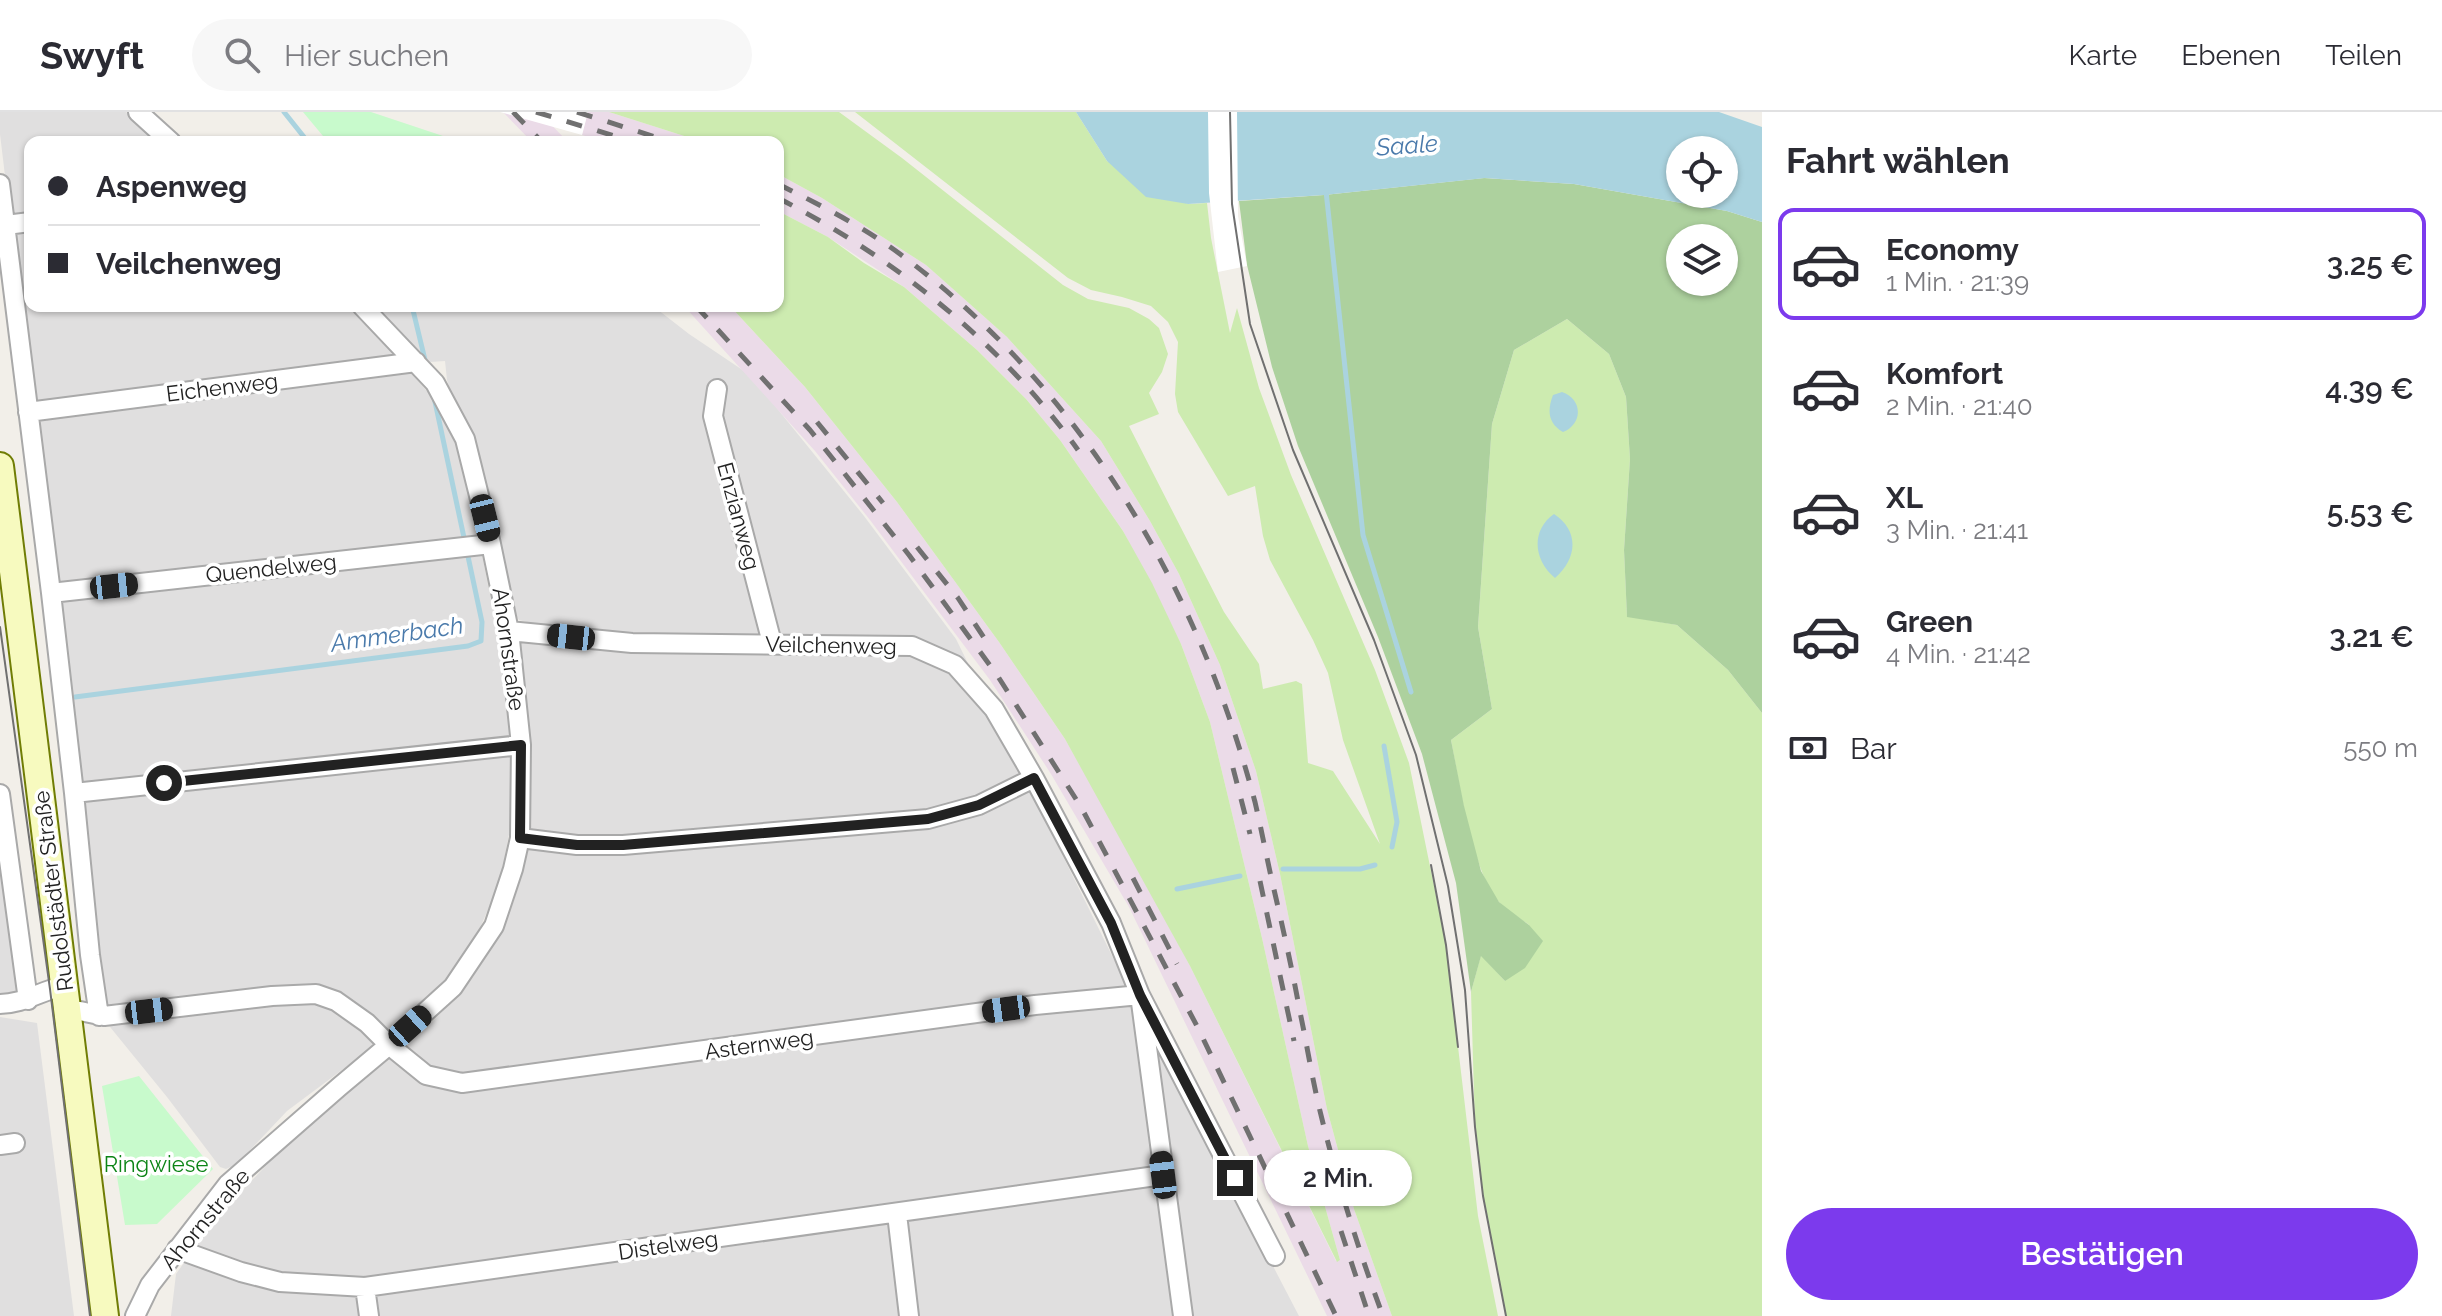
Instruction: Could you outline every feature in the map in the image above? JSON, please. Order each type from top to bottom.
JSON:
[{"type":"main road","name":"Rudolstädter Straße","points":[[0,466],[105,1316]]},
{"type":"street","points":[[138,112],[164,136]]},
{"type":"street","name":"Rudolstädter Straße","points":[[0,184],[51,593],[90,955],[104,1016]]},
{"type":"street","points":[[6,225],[24,223]]},
{"type":"street","name":"Ahornstraße","points":[[135,1316],[150,1285],[228,1184],[453,987],[494,926],[513,869],[520,838],[521,745],[509,631],[476,546],[465,439],[435,383],[368,312]]},
{"type":"street","name":"Eichenweg","points":[[28,412],[419,365]]},
{"type":"street","name":"Enzianweg","points":[[717,389],[713,416],[772,643]]},
{"type":"street","name":"Quendelweg","points":[[51,593],[476,546]]},
{"type":"street","name":"Veilchenweg","points":[[509,631],[632,643],[912,646],[955,665],[994,709],[1034,778],[1111,923],[1140,995],[1275,1256]]},
{"type":"street","points":[[74,793],[521,745]]},
{"type":"street","points":[[520,838],[577,845],[623,845],[928,819],[979,805],[1034,778]]},
{"type":"street","points":[[0,794],[2,836],[28,1000]]},
{"type":"street","points":[[0,1004],[28,1000],[42,991],[66,998]]},
{"type":"street","name":"Asternweg","points":[[66,998],[80,1011],[104,1016],[272,996],[316,994],[330,998],[367,1023],[426,1075],[462,1083],[1035,1005],[1140,995]]},
{"type":"street","points":[[1140,995],[1183,1316]]},
{"type":"street","name":"Distelweg","points":[[177,1249],[216,1265],[280,1282],[365,1287],[1163,1175]]},
{"type":"street","points":[[897,1214],[909,1316]]},
{"type":"street","points":[[365,1287],[369,1316]]},
{"type":"shaded area","points":[[0,112],[126,112],[153,136],[24,136],[24,312],[355,312],[433,398],[455,441],[470,494],[499,640],[511,734],[514,797],[503,867],[490,905],[473,944],[438,993],[287,1111],[237,1164],[226,1169],[220,1167],[106,1022],[0,134]]},
{"type":"shaded area","points":[[503,112],[539,112],[562,136],[526,136]]},
{"type":"shaded area","points":[[588,112],[609,112],[684,136],[585,136],[582,135]]},
{"type":"shaded area","points":[[784,177],[926,265],[1007,337],[1101,441],[1179,574],[1220,665],[1256,771],[1327,1109],[1354,1209],[1392,1316],[1327,1316],[1129,907],[1051,774],[990,680],[870,520],[815,451],[689,312],[736,312],[805,387],[897,502],[999,642],[1065,739],[1137,866],[1336,1261],[1340,1260],[1308,1146],[1210,722],[1181,644],[1123,531],[1060,440],[1026,399],[977,350],[904,287],[828,237],[784,214]]},
{"type":"shaded area","points":[[378,312],[661,312],[750,375],[864,516],[956,639],[1124,980],[1299,1316],[171,1316],[176,1274],[216,1218],[328,1106],[435,1019],[473,977],[499,931],[510,901],[518,641],[529,638],[531,623],[516,616],[447,380],[445,361],[430,362]]},
{"type":"shaded area","points":[[0,832],[19,989],[16,993],[0,997]]},
{"type":"shaded area","points":[[0,1017],[37,1023],[74,1316],[0,1316]]},
{"type":"green space","points":[[303,112],[371,112],[443,136],[323,136]]},
{"type":"green space","points":[[609,112],[839,112],[1063,285],[1088,299],[1129,308],[1159,328],[1168,354],[1162,372],[1149,393],[1159,414],[1129,426],[1224,612],[1259,664],[1263,689],[1296,681],[1302,684],[1308,763],[1333,771],[1380,844],[1343,740],[1328,673],[1270,560],[1255,486],[1228,496],[1178,412],[1175,394],[1178,342],[1168,322],[1151,306],[1091,290],[1068,278],[855,112],[1076,112],[1107,161],[1188,204],[1207,203],[1230,333],[1237,308],[1259,388],[1291,475],[1375,670],[1409,763],[1446,945],[1478,1216],[1498,1316],[1392,1316],[1354,1209],[1327,1109],[1256,771],[1220,665],[1179,574],[1101,441],[1007,337],[926,265],[784,177],[784,136],[684,136]]},
{"type":"green space","points":[[1484,178],[1574,184],[1666,200],[1666,208],[1710,208],[1762,222],[1762,713],[1728,670],[1677,625],[1627,617],[1624,550],[1630,459],[1626,397],[1609,354],[1567,319],[1514,350],[1492,424],[1478,627],[1492,709],[1451,740],[1481,871],[1499,902],[1529,925],[1543,941],[1525,968],[1505,981],[1481,956],[1471,992],[1456,883],[1422,754],[1378,637],[1298,446],[1272,367],[1247,265],[1239,201]]},
{"type":"green space","points":[[784,214],[828,237],[904,287],[977,350],[1026,399],[1060,440],[1123,531],[1181,644],[1210,722],[1308,1146],[1340,1260],[1337,1262],[1190,966],[1065,739],[897,502],[805,387],[736,312],[784,312]]},
{"type":"green space","points":[[1567,319],[1609,354],[1626,397],[1630,459],[1624,550],[1627,616],[1677,625],[1728,670],[1762,713],[1762,1316],[1506,1316],[1483,1196],[1475,1127],[1471,992],[1481,955],[1505,981],[1529,925],[1499,902],[1481,870],[1468,825],[1451,740],[1492,709],[1478,627],[1492,424],[1514,350]]},
{"type":"green space","name":"Ringwiese","points":[[139,1076],[213,1169],[157,1224],[125,1225],[102,1086]]},
{"type":"water","name":"Saale","points":[[1076,112],[1719,112],[1762,127],[1762,222],[1710,208],[1738,208],[1738,136],[1666,136],[1666,200],[1574,184],[1485,178],[1324,195],[1188,204],[1146,197],[1107,161]]},
{"type":"water","points":[[1562,392],[1574,400],[1578,412],[1574,423],[1563,432],[1554,425],[1550,411],[1553,395]]},
{"type":"water","points":[[1554,514],[1572,537],[1568,562],[1555,578],[1542,563],[1538,545],[1541,528]]},
{"type":"pier","points":[[500,112],[588,112],[582,135]]},
{"type":"pier","points":[[1208,112],[1237,112],[1238,216],[1247,266],[1218,272],[1209,193]]},
{"type":"waterway","name":"Ammerbach","points":[[284,112],[303,136]]},
{"type":"waterway","points":[[1326,191],[1363,535],[1411,692]]},
{"type":"waterway","name":"Ammerbach","points":[[413,312],[426,364]]},
{"type":"waterway","name":"Ammerbach","points":[[75,697],[468,646],[481,641],[482,622],[434,397]]},
{"type":"waterway","points":[[1384,746],[1397,822],[1392,847]]},
{"type":"waterway","points":[[1283,869],[1360,869],[1375,865]]},
{"type":"waterway","points":[[1177,889],[1240,876]]},
{"type":"tram line","points":[[1230,112],[1232,204],[1250,324],[1293,450],[1374,640],[1416,755],[1448,886],[1465,990],[1483,1196],[1506,1316]]},
{"type":"tram line","points":[[0,627],[50,989],[90,1316]]},
{"type":"tram line","points":[[1431,865],[1446,945],[1458,1047]]},
{"type":"railway","points":[[513,112],[536,136]]},
{"type":"railway","points":[[536,112],[614,136]]},
{"type":"railway","points":[[577,112],[652,136]]},
{"type":"railway","points":[[784,187],[840,216],[900,254],[965,307],[1024,366],[1077,430],[1124,498],[1165,569],[1201,645],[1231,722],[1255,802],[1320,1111],[1348,1215],[1383,1316]]},
{"type":"railway","points":[[784,201],[863,248],[943,306],[1015,374],[1078,450]]},
{"type":"railway","points":[[702,312],[810,430],[909,555],[997,675],[1081,807],[1198,1028],[1336,1316]]},
{"type":"railway","points":[[817,422],[883,503]]},
{"type":"railway","points":[[917,547],[958,598],[992,650]]},
{"type":"railway","points":[[1233,768],[1250,834]]},
{"type":"railway","points":[[1133,878],[1177,964]]},
{"type":"railway","points":[[1260,881],[1294,1041]]},
{"type":"railway","points":[[1341,1231],[1369,1316]]},
{"type":"route","points":[[164,783],[521,745],[520,838],[577,845],[623,845],[928,819],[979,805],[1034,778],[1111,923],[1140,995],[1235,1178]]}]
